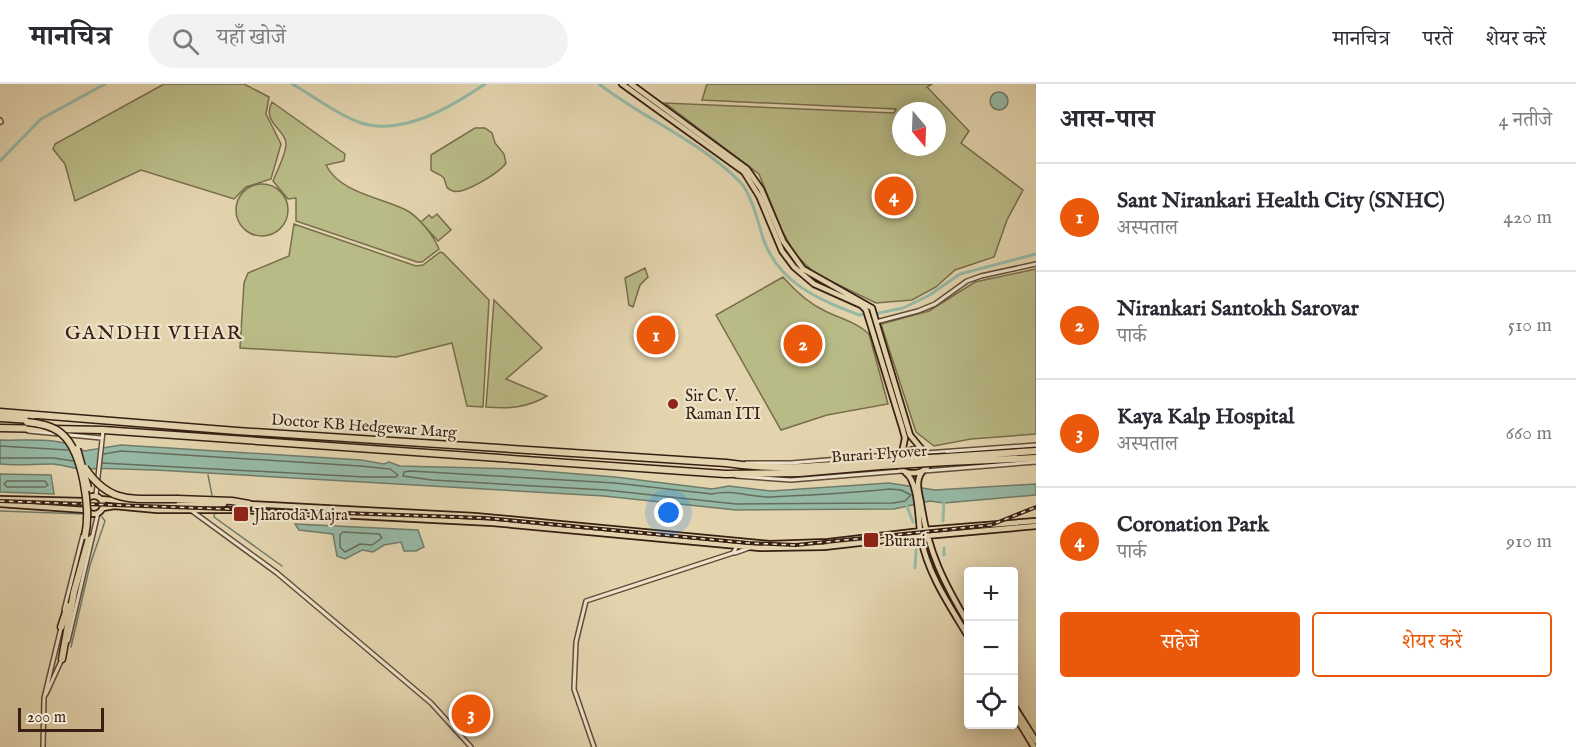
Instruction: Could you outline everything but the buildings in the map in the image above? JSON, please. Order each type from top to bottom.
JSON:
[{"type":"highway","name":"Doctor KB Hedgewar Marg","points":[[0,411],[726,464]]},
{"type":"highway","points":[[1,424],[36,426],[39,420],[36,415]]},
{"type":"highway","points":[[1,424],[34,420],[56,426],[73,442],[83,465],[92,520],[69,611],[61,627]]},
{"type":"highway","name":"Doctor KB Hedgewar Marg","points":[[1,424],[23,429],[92,429],[724,474]]},
{"type":"highway","points":[[1,424],[50,426],[64,436],[76,456],[89,519],[69,611],[62,659]]},
{"type":"highway","points":[[87,436],[92,429]]},
{"type":"highway","name":"Burari Flyover","points":[[724,474],[1036,451]]},
{"type":"highway","name":"Burari Flyover","points":[[726,464],[754,470],[800,473],[1036,458]]},
{"type":"highway","points":[[83,465],[102,489],[121,497],[232,501],[249,504]]},
{"type":"main road","points":[[622,84],[747,169],[761,189],[783,241],[803,269],[865,302],[873,311],[884,356],[910,435],[930,462],[915,480]]},
{"type":"main road","points":[[630,84],[655,106]]},
{"type":"main road","points":[[671,117],[749,178],[782,250],[794,267],[814,284],[861,305],[874,322]]},
{"type":"main road","points":[[884,356],[905,438],[897,462],[904,472],[915,480],[932,573],[964,629]]},
{"type":"main road","points":[[901,454],[912,450],[924,452]]},
{"type":"main road","points":[[904,472],[923,471]]},
{"type":"main road","points":[[0,499],[85,501],[90,496],[163,505],[249,504],[475,516],[752,547],[825,547],[923,533],[1036,526]]},
{"type":"main road","points":[[99,497],[103,508]]},
{"type":"main road","points":[[85,501],[87,511]]},
{"type":"main road","points":[[0,504],[98,513],[103,508],[211,509],[549,527],[738,544],[805,544],[1036,521]]},
{"type":"main road","points":[[923,533],[944,584],[967,621]]},
{"type":"main road","points":[[1018,712],[1036,741]]},
{"type":"main road","points":[[1018,721],[1034,747]]},
{"type":"street","points":[[874,322],[905,316],[935,304],[967,281],[1036,264]]},
{"type":"street","points":[[23,429],[35,434],[87,436],[100,440]]},
{"type":"street","points":[[99,497],[98,473],[100,440],[103,430]]},
{"type":"street","points":[[924,452],[1036,446]]},
{"type":"street","points":[[942,452],[943,469]]},
{"type":"street","points":[[726,464],[791,463],[901,454]]},
{"type":"street","points":[[923,471],[1036,462]]},
{"type":"street","points":[[724,474],[791,480],[904,472]]},
{"type":"street","points":[[203,518],[204,511],[211,509],[214,504]]},
{"type":"street","points":[[188,509],[277,573],[430,703],[471,747]]},
{"type":"street","points":[[43,747],[44,698],[87,511]]},
{"type":"street","points":[[44,698],[62,659],[98,513]]},
{"type":"street","points":[[733,553],[738,544]]},
{"type":"street","points":[[594,747],[574,689],[576,642],[587,601],[752,547]]},
{"type":"shaded area","points":[[164,84],[244,84],[269,97],[266,114],[281,144],[271,179],[246,187],[234,199],[141,170],[75,201],[65,164],[53,149],[55,144]]},
{"type":"shaded area","points":[[707,84],[932,84],[927,87],[941,102],[892,102],[892,109],[702,100]]},
{"type":"shaded area","points":[[272,102],[345,154],[344,161],[326,165],[341,182],[411,213],[425,227],[439,249],[422,262],[417,262],[296,221],[296,198],[288,199],[273,181],[283,159],[286,145],[283,135],[270,115],[269,109]]},
{"type":"shaded area","points":[[665,103],[892,113],[892,156],[946,156],[946,107],[969,131],[961,143],[1023,190],[1007,220],[994,257],[955,270],[936,287],[912,300],[876,303],[816,274],[805,264],[795,254],[782,230],[759,174]]},
{"type":"shaded area","points":[[475,128],[485,128],[492,133],[495,143],[504,154],[506,163],[489,177],[465,190],[450,190],[443,177],[431,170],[431,155]]},
{"type":"shaded area","points":[[262,184],[272,186],[280,192],[286,200],[288,210],[286,220],[280,228],[272,234],[262,236],[252,234],[244,228],[238,220],[236,210],[238,200],[244,192],[252,186]]},
{"type":"shaded area","points":[[437,214],[451,230],[438,241],[421,222],[429,215],[432,218]]},
{"type":"shaded area","points":[[294,224],[416,266],[423,265],[440,252],[443,253],[489,300],[483,407],[467,406],[452,343],[396,357],[240,348],[244,283],[248,273],[289,256]]},
{"type":"shaded area","points":[[645,268],[648,277],[640,285],[633,307],[629,305],[625,278]]},
{"type":"shaded area","points":[[1036,269],[1036,434],[971,439],[934,446],[916,432],[881,324],[929,311],[975,282]]},
{"type":"shaded area","points":[[783,277],[798,293],[814,305],[855,324],[869,334],[888,404],[827,415],[781,430],[716,315]]},
{"type":"shaded area","points":[[494,300],[542,348],[506,379],[547,396],[532,403],[510,408],[486,407]]},
{"type":"water","points":[[999,92],[1005,95],[1008,101],[1005,107],[999,110],[993,107],[990,101],[993,95]]},
{"type":"water","points":[[0,440],[54,441],[75,446],[84,451],[121,445],[361,460],[384,464],[389,462],[400,466],[517,469],[615,477],[712,489],[729,486],[771,491],[889,483],[935,490],[1036,484],[1036,495],[944,503],[930,501],[894,509],[736,510],[604,496],[155,470],[81,469],[52,464],[0,464]]},
{"type":"water","points":[[0,474],[51,475],[54,494],[0,492]]},
{"type":"water","points":[[295,524],[418,530],[424,547],[416,551],[404,551],[401,542],[384,545],[373,552],[362,550],[345,559],[337,556],[333,534],[299,530]]},
{"type":"waterway","points":[[0,161],[41,119],[105,84]]},
{"type":"waterway","points":[[292,84],[343,115],[361,123],[377,126],[393,126],[426,117],[457,102],[485,84]]},
{"type":"waterway","points":[[599,84],[709,155],[741,183],[751,202],[770,254],[789,278],[829,303],[859,315],[867,314]]},
{"type":"waterway","points":[[874,314],[903,308],[928,296],[960,274],[1036,254]]},
{"type":"waterway","points":[[208,475],[212,495]]},
{"type":"waterway","points":[[943,521],[944,499]]},
{"type":"waterway","points":[[906,504],[913,522]]},
{"type":"waterway","points":[[0,511],[84,514]]},
{"type":"waterway","points":[[215,512],[214,517],[282,566]]},
{"type":"waterway","points":[[71,647],[90,565],[105,521],[102,517]]},
{"type":"waterway","points":[[944,548],[944,555]]},
{"type":"waterway","points":[[915,568],[916,550]]},
{"type":"railway","points":[[0,501],[486,518],[748,543],[796,545],[991,525],[1036,507]]},
{"type":"place","name":"Coronation Park","points":[[894,196]]},
{"type":"place","name":"Sant Nirankari Health City (SNHC)","points":[[656,335]]},
{"type":"place","name":"Nirankari Santokh Sarovar","points":[[803,344]]},
{"type":"place","name":"Sir C. V. Raman ITI","points":[[673,404]]},
{"type":"place","name":"Jharoda Majra","points":[[241,514]]},
{"type":"place","name":"Burari","points":[[871,540]]},
{"type":"place","name":"Kaya Kalp Hospital","points":[[471,714]]},
{"type":"district","name":"GANDHI VIHAR","points":[[154,332]]}]
